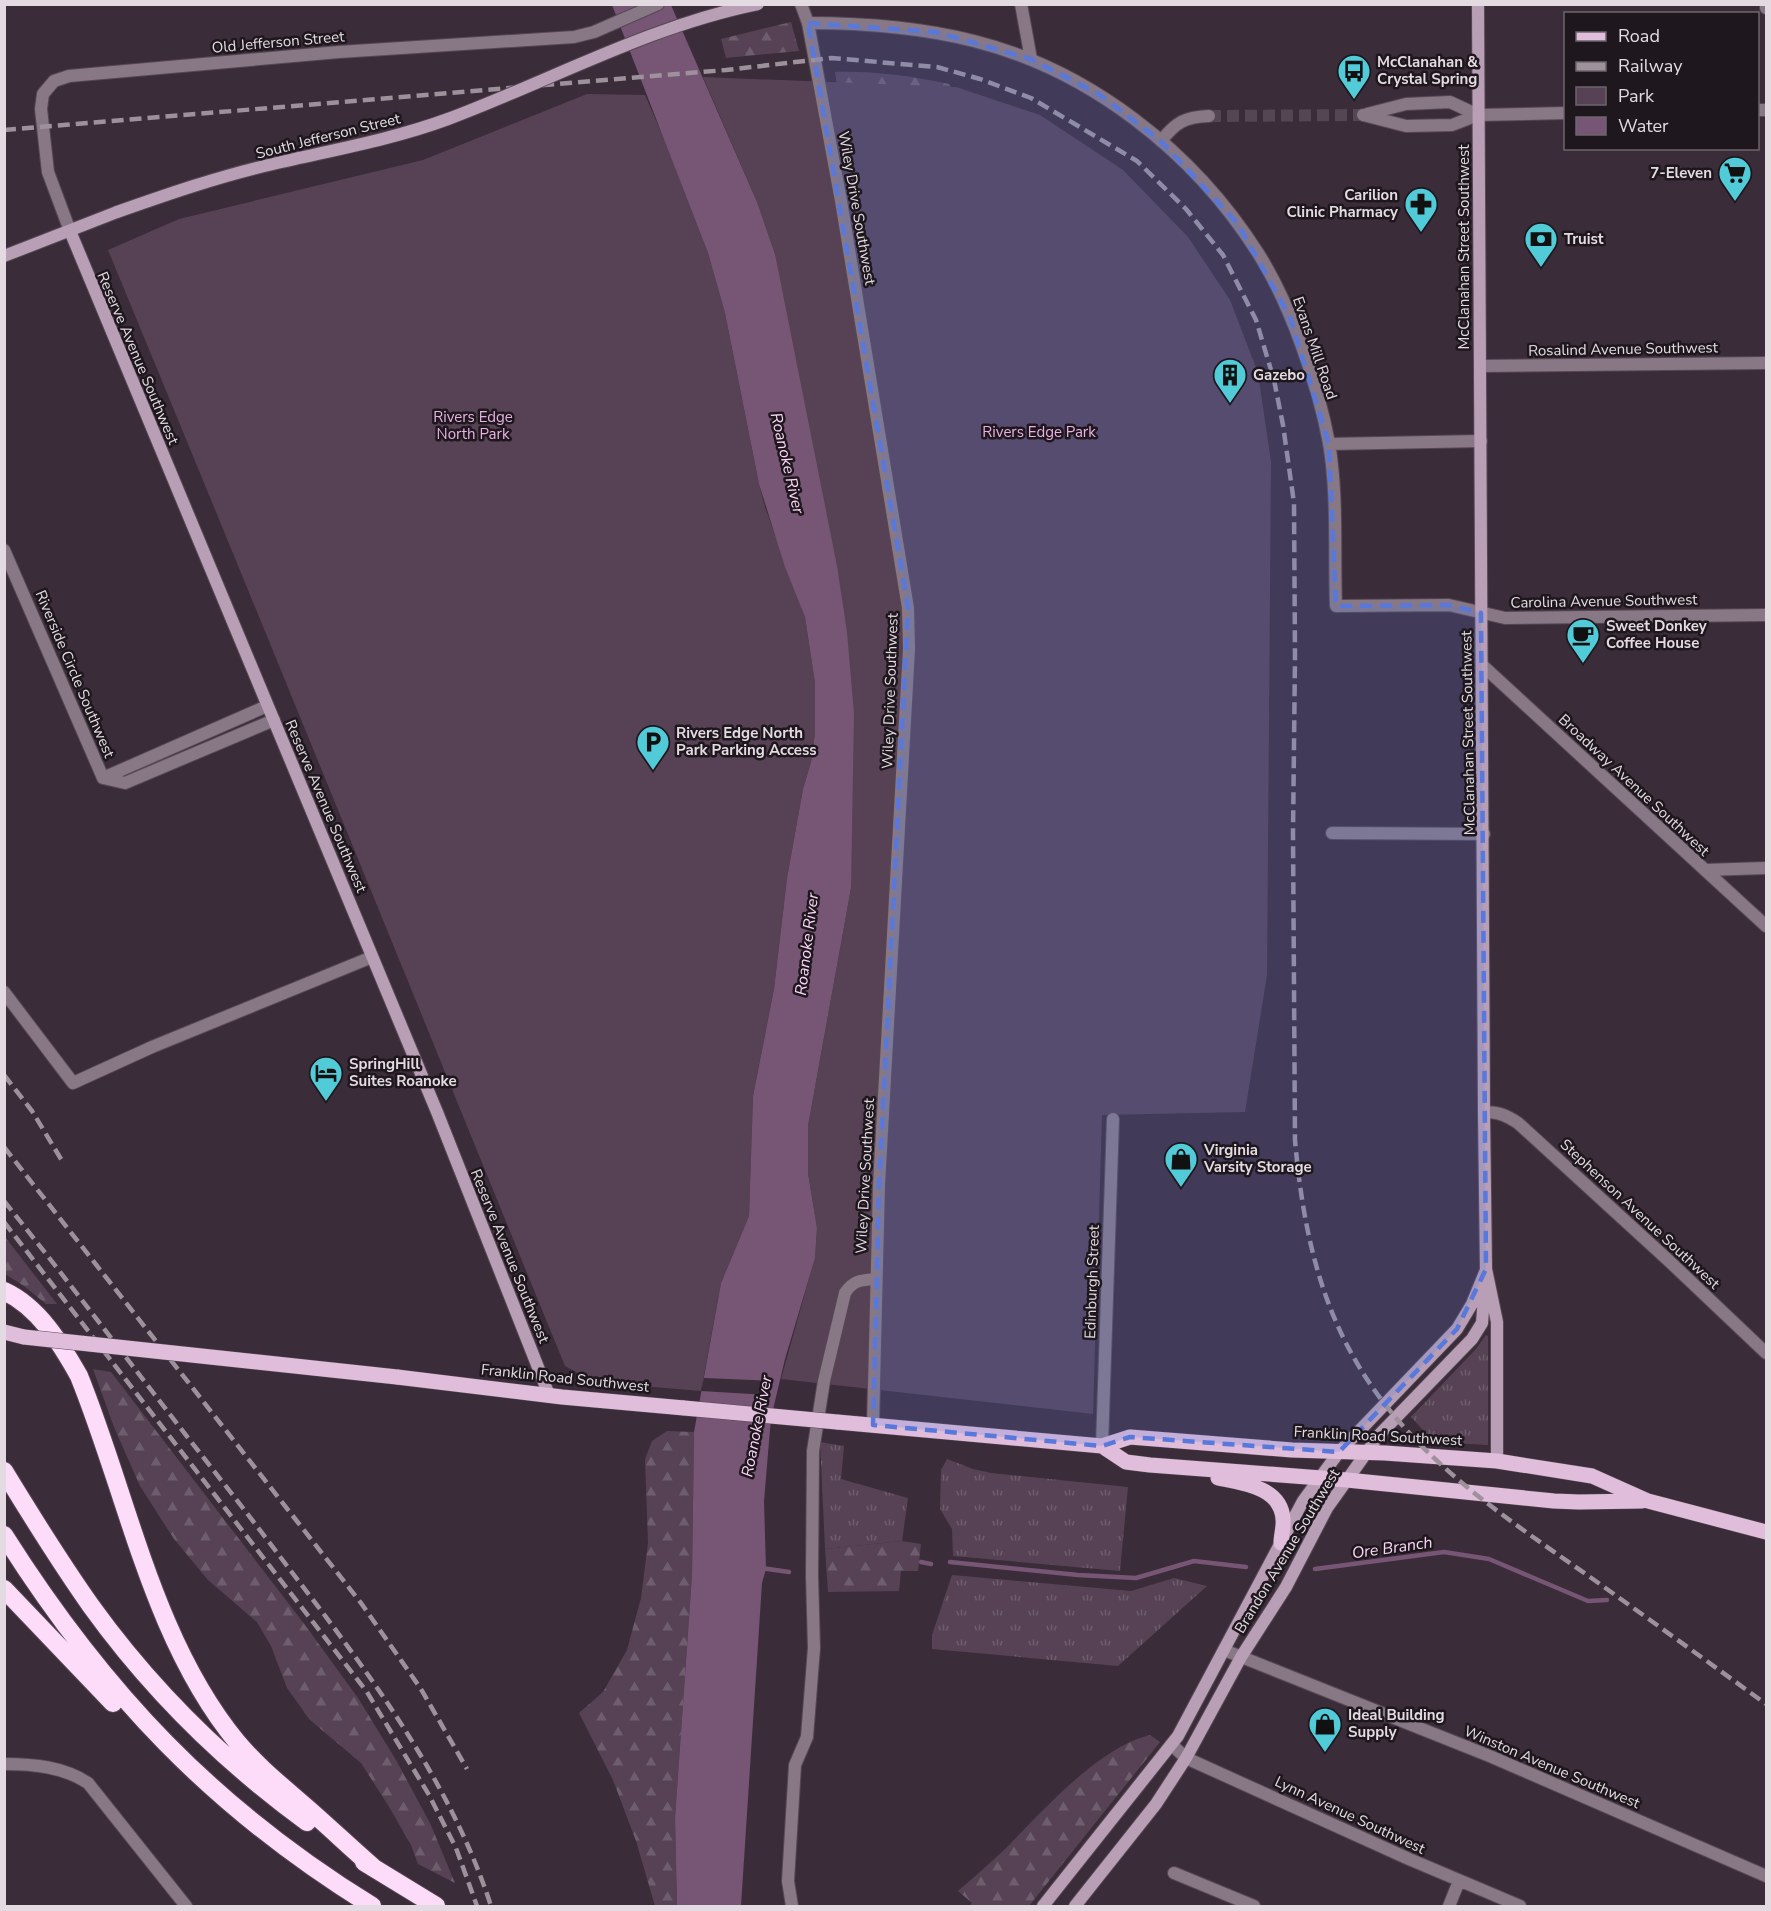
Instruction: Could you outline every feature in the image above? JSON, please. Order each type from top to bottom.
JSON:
[{"type":"highway","points":[[4,1291],[35,1313],[57,1339],[79,1376],[169,1626],[191,1671],[217,1715],[262,1770],[374,1868]]},
{"type":"highway","points":[[4,1472],[52,1550],[92,1607],[159,1689],[214,1744],[287,1808],[374,1868],[435,1906]]},
{"type":"highway","points":[[4,1535],[42,1593],[104,1677],[176,1755],[214,1791]]},
{"type":"highway","points":[[4,1589],[130,1722],[165,1754],[297,1858],[372,1906]]},
{"type":"main road","name":"South Jefferson Street","points":[[4,256],[197,184],[271,164],[388,139],[448,119],[642,38],[690,21],[758,4]]},
{"type":"main road","name":"McClanahan Street Southwest","points":[[1478,4],[1486,1269],[1497,1322],[1497,1461]]},
{"type":"main road","name":"Reserve Avenue Southwest","points":[[70,231],[437,1112],[549,1395]]},
{"type":"main road","name":"Brandon Avenue Southwest","points":[[1043,1906],[1178,1736],[1303,1501],[1339,1452],[1457,1329],[1472,1304],[1486,1269]]},
{"type":"main road","name":"Brandon Avenue Southwest","points":[[1075,1906],[1156,1804],[1186,1758],[1241,1657],[1286,1587],[1327,1508],[1379,1435],[1472,1339],[1482,1323],[1486,1269]]},
{"type":"main road","name":"Franklin Road Southwest","points":[[4,1332],[24,1337],[549,1395],[1102,1446],[1130,1437],[1497,1461],[1592,1476],[1648,1501],[1767,1532]]},
{"type":"main road","name":"Franklin Road Southwest","points":[[4,1339],[24,1337]]},
{"type":"main road","name":"Franklin Road Southwest","points":[[1102,1446],[1126,1462],[1150,1465],[1347,1480],[1571,1502],[1648,1501]]},
{"type":"main road","points":[[1150,1465],[1250,1485],[1265,1491],[1273,1497],[1281,1510],[1283,1519],[1281,1543]]},
{"type":"street","name":"Old Jefferson Street","points":[[70,231],[48,172],[44,147],[40,109],[43,94],[54,81],[69,76],[339,52],[574,37],[594,32],[658,4]]},
{"type":"street","name":"Wiley Drive Southwest","points":[[801,4],[808,23],[849,247],[908,608],[909,649],[879,1185],[873,1425]]},
{"type":"street","points":[[1021,4],[1031,59]]},
{"type":"street","name":"Evans Mill Road","points":[[808,23],[853,23],[936,32],[976,41],[1031,59],[1099,94],[1161,141],[1199,178],[1238,224],[1276,285],[1308,368],[1329,444],[1333,474],[1336,606]]},
{"type":"street","points":[[1478,115],[1450,102],[1406,104],[1363,115],[1406,126],[1452,125],[1478,115],[1564,113]]},
{"type":"street","points":[[1161,141],[1183,120],[1209,116]]},
{"type":"street","name":"Rosalind Avenue Southwest","points":[[1480,366],[1767,363]]},
{"type":"street","points":[[1329,444],[1480,441]]},
{"type":"street","name":"Riverside Circle Southwest","points":[[4,550],[103,778],[267,706]]},
{"type":"street","name":"Carolina Avenue Southwest","points":[[1336,606],[1449,605],[1505,618],[1767,615]]},
{"type":"street","name":"Broadway Avenue Southwest","points":[[1482,665],[1767,926]]},
{"type":"street","points":[[103,778],[125,783],[274,720]]},
{"type":"street","points":[[1332,833],[1484,834]]},
{"type":"street","points":[[1706,870],[1767,868]]},
{"type":"street","points":[[4,992],[73,1083],[152,1047],[372,957]]},
{"type":"street","name":"Stephenson Avenue Southwest","points":[[1484,1112],[1496,1112],[1518,1123],[1767,1353]]},
{"type":"street","name":"Edinburgh Street","points":[[1102,1446],[1113,1119]]},
{"type":"street","points":[[792,1906],[788,1881],[795,1764],[807,1737],[814,1648],[812,1479],[820,1399],[845,1293],[850,1285],[858,1280],[876,1279]]},
{"type":"street","name":"Winston Avenue Southwest","points":[[1224,1650],[1492,1757],[1767,1876]]},
{"type":"street","name":"Lynn Avenue Southwest","points":[[1172,1744],[1186,1758],[1459,1881],[1520,1906]]},
{"type":"street","points":[[4,1764],[63,1770],[88,1783],[186,1906]]},
{"type":"street","points":[[1174,1873],[1254,1906]]},
{"type":"street","points":[[1449,1906],[1459,1881]]},
{"type":"highlighted area","points":[[808,23],[936,32],[1031,59],[1099,94],[1161,141],[1238,224],[1290,317],[1329,444],[1336,606],[1449,605],[1481,613],[1487,1254],[1486,1269],[1457,1329],[1339,1452],[1130,1437],[1102,1446],[873,1425],[879,1185],[908,608]]},
{"type":"green space","points":[[791,22],[799,51],[726,58],[721,39]]},
{"type":"green space","points":[[835,72],[864,72],[949,84],[958,98],[844,134]]},
{"type":"green space","name":"Rivers Edge Park","points":[[703,77],[956,87],[1040,115],[1123,170],[1188,237],[1230,300],[1258,373],[1271,462],[1267,975],[1245,1112],[1102,1115],[1093,1414],[781,1379],[815,1257],[817,1228],[808,1173],[808,1126],[851,888],[775,254],[757,202]]},
{"type":"green space","name":"Rivers Edge North Park","points":[[587,94],[645,95],[665,141],[708,253],[725,313],[759,484],[765,507],[805,617],[815,683],[815,733],[811,762],[803,789],[787,878],[774,989],[753,1096],[749,1216],[721,1283],[701,1391],[594,1382],[565,1366],[108,250],[179,219],[423,160]]},
{"type":"green space","points":[[4,1237],[57,1304],[46,1304],[5,1274]]},
{"type":"green space","points":[[1486,1335],[1488,1336],[1488,1445],[1434,1442],[1411,1417],[1476,1349]]},
{"type":"green space","points":[[93,1369],[111,1372],[305,1625],[358,1698],[396,1760],[430,1823],[455,1883],[418,1864],[411,1845],[361,1763],[310,1720],[287,1688],[271,1646],[257,1622],[208,1580],[174,1539],[140,1486],[114,1427]]},
{"type":"green space","points":[[667,1431],[694,1432],[692,1575],[675,1818],[677,1906],[655,1906],[636,1841],[613,1780],[579,1713],[603,1692],[627,1650],[641,1598],[648,1543],[645,1459],[652,1441]]},
{"type":"green space","points":[[820,1442],[844,1446],[841,1479],[908,1498],[902,1541],[825,1549]]},
{"type":"green space","points":[[947,1459],[991,1473],[1128,1487],[1120,1571],[953,1556],[952,1529],[940,1509],[941,1470]]},
{"type":"green space","points":[[902,1541],[921,1544],[918,1571],[901,1571],[899,1591],[828,1592],[825,1549]]},
{"type":"green space","points":[[952,1575],[1131,1591],[1174,1578],[1207,1586],[1118,1666],[932,1649],[932,1635]]},
{"type":"green space","points":[[1150,1735],[1160,1742],[1029,1906],[969,1906],[972,1903],[958,1891],[1003,1851],[1052,1801],[1090,1767],[1110,1753],[1130,1742]]},
{"type":"water","name":"Roanoke River","points":[[612,5],[671,5],[757,202],[775,254],[837,566],[847,632],[854,714],[851,888],[808,1126],[808,1173],[817,1228],[815,1258],[785,1359],[771,1418],[764,1501],[766,1569],[762,1583],[741,1906],[677,1906],[675,1818],[692,1575],[694,1432],[721,1283],[749,1216],[753,1096],[774,989],[787,878],[803,789],[811,762],[815,733],[815,683],[805,617],[785,567],[759,484],[725,313],[708,253]]},
{"type":"pier","points":[[704,1378],[773,1381],[769,1395],[701,1391]]},
{"type":"waterway","name":"Ore Branch","points":[[1315,1569],[1444,1552],[1489,1559],[1588,1601],[1607,1600]]},
{"type":"waterway","name":"Ore Branch","points":[[950,1562],[1078,1575],[1136,1578],[1194,1561],[1246,1567]]},
{"type":"waterway","name":"Ore Branch","points":[[921,1562],[931,1564]]},
{"type":"waterway","name":"Ore Branch","points":[[761,1568],[789,1572]]},
{"type":"tunnel","points":[[1209,116],[1363,115]]},
{"type":"railway","points":[[4,130],[726,70],[831,58],[937,67],[980,79],[1031,98],[1137,161],[1186,209],[1223,255],[1256,320],[1274,380],[1283,425],[1294,503],[1295,1140],[1308,1231],[1334,1318],[1347,1346],[1385,1405],[1437,1461],[1527,1533],[1766,1704]]},
{"type":"railway","points":[[4,1075],[32,1111],[64,1164]]},
{"type":"railway","points":[[4,1147],[361,1603],[421,1689],[467,1769]]},
{"type":"railway","points":[[4,1201],[247,1513],[373,1682],[419,1753],[460,1827],[491,1906]]},
{"type":"railway","points":[[4,1222],[367,1692],[429,1795],[456,1848],[477,1906]]},
{"type":"place","name":"McClanahan & Crystal Spring","points":[[1354,100]]},
{"type":"place","name":"7-Eleven","points":[[1735,202]]},
{"type":"place","name":"Carilion Clinic Pharmacy","points":[[1421,233]]},
{"type":"place","name":"Truist","points":[[1541,268]]},
{"type":"place","name":"Gazebo","points":[[1230,404]]},
{"type":"place","name":"Sweet Donkey Coffee House","points":[[1583,664]]},
{"type":"place","name":"Rivers Edge North Park Parking Access","points":[[653,771]]},
{"type":"place","name":"SpringHill Suites Roanoke","points":[[326,1102]]},
{"type":"place","name":"Virginia Varsity Storage","points":[[1181,1188]]},
{"type":"place","name":"Ideal Building Supply","points":[[1325,1753]]}]
